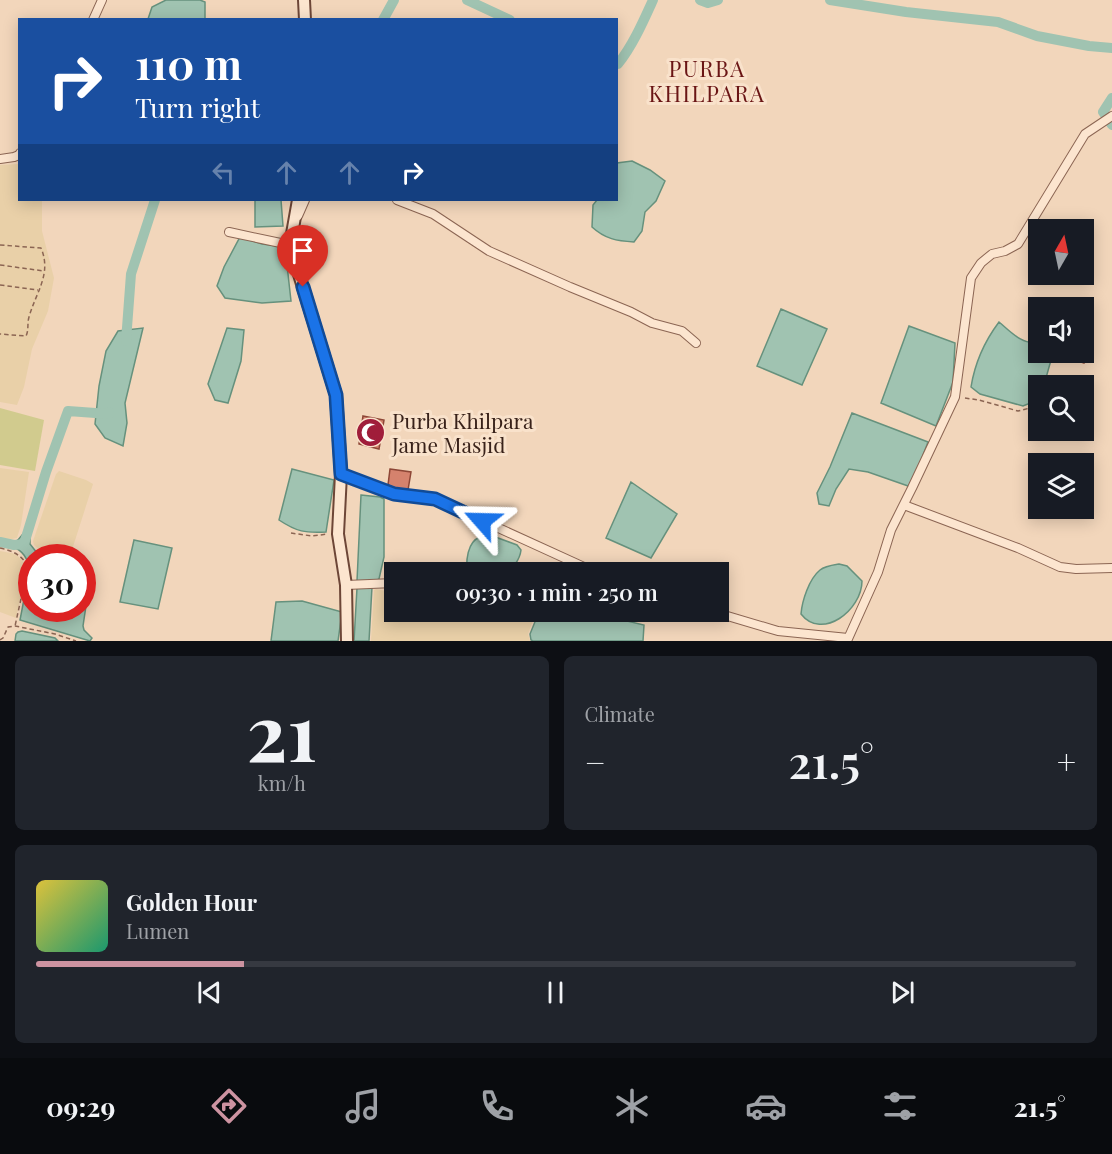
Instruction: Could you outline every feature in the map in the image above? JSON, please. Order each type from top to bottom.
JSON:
[{"type":"street","points":[[94,18],[102,0]]},
{"type":"street","points":[[304,0],[305,18]]},
{"type":"street","points":[[729,616],[778,631],[848,640],[878,572],[891,530],[955,397],[971,278],[981,263],[992,254],[1005,251],[1018,244],[1085,134],[1112,116]]},
{"type":"street","points":[[0,159],[18,156]]},
{"type":"street","points":[[400,201],[433,214],[489,251],[652,323],[682,331],[696,343]]},
{"type":"street","points":[[300,202],[290,244],[336,395],[341,474],[338,534],[346,585],[347,641]]},
{"type":"street","points":[[229,232],[290,244]]},
{"type":"street","points":[[341,474],[394,494],[435,499],[573,562]]},
{"type":"street","points":[[904,505],[1018,548],[1060,567],[1112,568]]},
{"type":"street","points":[[346,585],[384,583]]},
{"type":"path","points":[[0,245],[41,248],[46,264],[27,322],[26,336],[0,334]]},
{"type":"path","points":[[0,265],[44,271]]},
{"type":"path","points":[[0,285],[39,290]]},
{"type":"path","points":[[955,397],[979,400],[1018,411],[1028,408]]},
{"type":"path","points":[[291,533],[312,536],[338,534]]},
{"type":"path","points":[[0,548],[13,551],[28,567],[15,626]]},
{"type":"path","points":[[0,640],[9,627],[15,626],[76,641]]},
{"type":"shaded area","points":[[166,0],[200,0],[205,2],[205,18],[148,18],[152,7]]},
{"type":"shaded area","points":[[632,161],[665,181],[656,201],[645,212],[642,231],[634,242],[612,239],[592,227],[593,205],[596,201],[618,201],[618,163]]},
{"type":"shaded area","points":[[18,164],[18,201],[42,201],[42,231],[54,278],[48,311],[32,349],[24,387],[17,405],[0,402],[0,165]]},
{"type":"shaded area","points":[[255,201],[281,201],[283,226],[255,227]]},
{"type":"shaded area","points":[[240,237],[262,244],[285,247],[291,301],[262,303],[225,298],[217,286]]},
{"type":"shaded area","points":[[781,309],[827,329],[802,385],[757,366]]},
{"type":"shaded area","points":[[999,322],[1028,342],[1028,363],[1050,363],[1047,375],[1028,375],[1028,404],[1023,406],[980,394],[971,387],[975,369],[989,337]]},
{"type":"shaded area","points":[[909,326],[955,343],[953,382],[936,426],[881,403]]},
{"type":"shaded area","points":[[143,328],[125,403],[127,423],[123,446],[105,438],[95,424],[99,386],[106,351],[118,331]]},
{"type":"shaded area","points":[[227,328],[244,330],[241,361],[228,403],[215,400],[208,384]]},
{"type":"shaded area","points":[[0,408],[44,420],[35,471],[0,465]]},
{"type":"shaded area","points":[[852,413],[928,442],[911,487],[868,472],[849,469],[836,489],[829,506],[819,504],[817,493]]},
{"type":"shaded area","points":[[0,468],[29,472],[17,538],[0,538]]},
{"type":"shaded area","points":[[292,469],[334,480],[326,532],[301,531],[279,520]]},
{"type":"shaded area","points":[[59,471],[93,484],[74,544],[34,544],[33,541]]},
{"type":"shaded area","points":[[631,482],[677,514],[651,558],[606,538]]},
{"type":"shaded area","points":[[361,495],[384,499],[384,557],[379,579],[374,582],[357,581]]},
{"type":"shaded area","points":[[27,529],[30,531],[30,544],[18,544],[18,550],[13,547],[13,543]]},
{"type":"shaded area","points":[[490,535],[517,545],[521,550],[518,560],[517,562],[467,562],[472,543],[481,536]]},
{"type":"shaded area","points":[[134,540],[172,548],[158,609],[120,602]]},
{"type":"shaded area","points":[[0,551],[18,556],[18,609],[16,618],[0,612]]},
{"type":"shaded area","points":[[839,564],[847,566],[862,581],[855,602],[848,611],[830,623],[810,622],[801,614],[809,584],[820,570]]},
{"type":"shaded area","points":[[372,587],[369,641],[354,641],[357,588]]},
{"type":"shaded area","points":[[374,590],[384,591],[384,622],[532,622],[528,634],[530,641],[371,641]]},
{"type":"shaded area","points":[[302,601],[342,612],[338,641],[271,641],[276,602]]},
{"type":"shaded area","points":[[27,622],[84,622],[84,630],[92,638],[90,641]]},
{"type":"shaded area","points":[[535,622],[631,622],[644,625],[643,641],[533,641],[530,634]]},
{"type":"shaded area","points":[[22,631],[55,638],[58,641],[15,641],[16,634]]},
{"type":"building","name":"Purba Khilpara Jame Masjid","points":[[363,416],[384,420],[379,449],[359,444]]},
{"type":"building","points":[[390,469],[411,472],[408,490],[388,485]]},
{"type":"waterway","points":[[384,18],[394,0]]},
{"type":"waterway","points":[[467,0],[506,18]]},
{"type":"waterway","points":[[618,64],[633,41],[653,0]]},
{"type":"waterway","points":[[700,0],[708,3],[718,0]]},
{"type":"waterway","points":[[830,0],[906,12],[998,22],[1037,36],[1112,48]]},
{"type":"waterway","points":[[1112,98],[1103,112],[1112,125]]},
{"type":"waterway","points":[[126,341],[131,274],[155,201]]},
{"type":"waterway","points":[[0,542],[14,545],[24,544],[68,411],[109,414],[109,412]]},
{"type":"place","name":"Purba Khilpara Jame Masjid","points":[[371,432]]},
{"type":"district","name":"PURBA KHILPARA","points":[[707,80]]},
{"type":"route","points":[[303,287],[336,395],[341,474],[394,494],[435,499],[482,521]]}]
